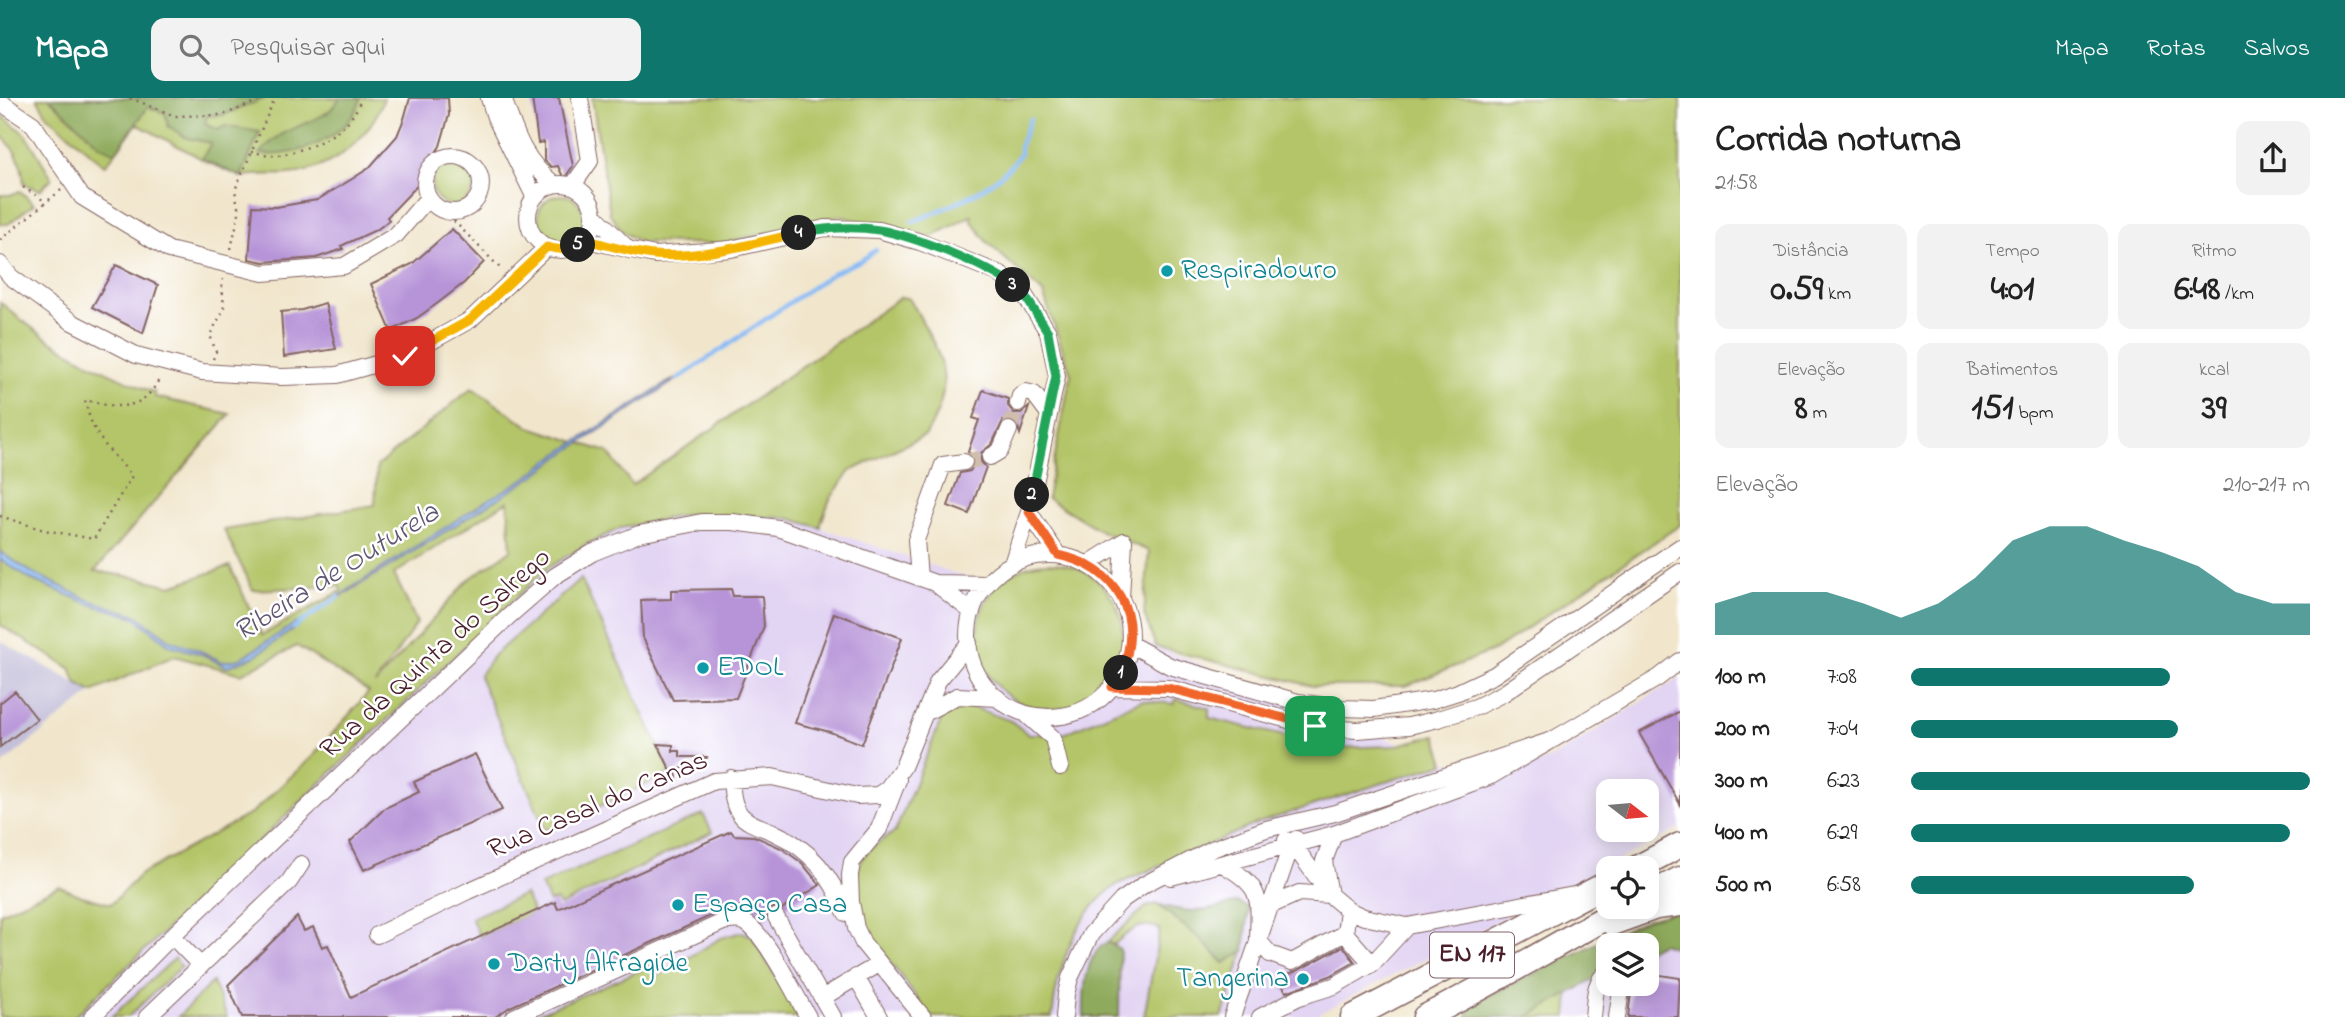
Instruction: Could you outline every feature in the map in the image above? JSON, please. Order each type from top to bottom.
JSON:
[{"type":"highway","points":[[1659,856],[1680,845]]},
{"type":"highway","points":[[1659,890],[1680,879]]},
{"type":"highway","name":"EN 117","points":[[1353,1017],[1596,890]]},
{"type":"highway","points":[[1562,941],[1656,907],[1680,904]]},
{"type":"highway","name":"EN 117","points":[[1425,1017],[1603,919]]},
{"type":"street","points":[[489,98],[495,117],[534,196]]},
{"type":"street","points":[[503,98],[521,148],[537,171],[554,184]]},
{"type":"street","points":[[572,185],[590,161],[580,98]]},
{"type":"street","points":[[0,102],[33,124],[82,198],[169,250],[263,273],[344,266],[397,235],[428,198]]},
{"type":"street","points":[[447,156],[468,159],[481,175],[480,196],[465,210],[454,213],[444,211],[428,198],[425,188],[430,168],[447,156]]},
{"type":"street","points":[[515,277],[531,232],[528,212],[534,196],[543,188],[554,184],[572,185],[587,194],[595,216],[592,230],[586,240],[571,249],[559,250],[547,247],[531,232]]},
{"type":"street","points":[[595,216],[629,250]]},
{"type":"street","points":[[586,240],[655,255],[719,250],[825,228],[879,230],[968,261],[998,274],[1022,291],[1048,332],[1056,376],[1029,512],[1012,564]]},
{"type":"street","points":[[0,264],[11,277],[72,322],[136,355],[209,372],[282,377],[337,375],[405,356],[470,320],[547,247]]},
{"type":"street","points":[[1018,403],[1020,396],[1026,392],[1034,394],[1049,414]]},
{"type":"street","points":[[990,457],[1000,452],[1009,430]]},
{"type":"street","points":[[927,581],[916,540],[943,465],[964,461]]},
{"type":"street","points":[[1029,512],[1058,555]]},
{"type":"street","name":"Rua da Quinta do Salrego","points":[[92,1017],[172,936],[508,617],[555,576],[592,553],[639,534],[702,522],[733,522],[779,528],[927,581],[972,612]]},
{"type":"street","points":[[1088,564],[1124,541],[1121,598],[1130,628],[1130,644],[1124,667],[1112,687],[1094,703],[1073,713],[1041,717],[1026,713],[998,698],[978,674],[969,643],[972,612],[987,584],[1012,564],[1042,555],[1058,555],[1088,564],[1101,573],[1121,598]]},
{"type":"street","points":[[1130,644],[1170,666],[1298,702],[1340,708],[1374,709],[1433,700],[1494,675],[1680,547]]},
{"type":"street","points":[[1112,687],[1168,688],[1315,726],[1375,730],[1409,726],[1476,708],[1504,693],[1680,572]]},
{"type":"street","name":"Rua da Quinta do Salrego","points":[[927,581],[987,584]]},
{"type":"street","name":"Rua Casal do Canas","points":[[377,935],[714,781],[772,777],[833,792],[867,797],[878,795],[887,789],[901,771],[939,681],[969,643]]},
{"type":"street","points":[[1145,884],[1334,834],[1491,776],[1658,678],[1680,662]]},
{"type":"street","points":[[925,713],[957,696],[998,698]]},
{"type":"street","points":[[1026,713],[1053,738],[1060,767]]},
{"type":"street","points":[[1064,1017],[1070,978],[1091,934],[1122,900],[1145,884],[1212,849],[1266,829],[1335,813],[1552,740]]},
{"type":"street","points":[[863,943],[856,928],[851,902],[852,862],[879,829],[901,771]]},
{"type":"street","points":[[731,778],[732,794],[741,815],[747,821],[791,842],[821,866],[833,881],[853,930],[923,1017]]},
{"type":"street","points":[[1232,1017],[1292,843],[1306,829],[1335,813]]},
{"type":"street","points":[[1266,829],[1292,843],[1330,895],[1348,910],[1364,917],[1407,926],[1596,889]]},
{"type":"street","points":[[1330,895],[1324,861],[1334,834]]},
{"type":"street","points":[[147,1017],[289,882],[301,864]]},
{"type":"street","points":[[1222,864],[1245,877],[1259,897],[1258,940],[1270,954],[1292,962],[1345,933]]},
{"type":"street","points":[[1272,905],[1299,893],[1330,895]]},
{"type":"street","points":[[1348,910],[1345,933],[1372,964]]},
{"type":"street","points":[[776,917],[833,1017]]},
{"type":"street","points":[[514,1017],[723,922],[734,920],[751,926],[765,944],[808,1017]]},
{"type":"street","points":[[1260,1017],[1299,997],[1334,986],[1372,964],[1407,926]]},
{"type":"street","points":[[172,936],[201,965]]},
{"type":"street","points":[[822,998],[879,964]]},
{"type":"street","points":[[856,977],[879,1017]]},
{"type":"street","points":[[1592,1017],[1596,990]]},
{"type":"street","points":[[1453,1017],[1468,995]]},
{"type":"street","points":[[1617,1017],[1620,996]]},
{"type":"path","points":[[130,98],[174,116],[223,115],[266,98]]},
{"type":"path","points":[[209,372],[216,352],[210,335],[223,309],[222,285],[239,213],[235,190],[275,98]]},
{"type":"path","points":[[251,152],[276,156],[313,146],[341,130],[361,98]]},
{"type":"path","points":[[0,240],[71,182]]},
{"type":"path","points":[[23,187],[46,202]]},
{"type":"path","points":[[444,211],[515,277]]},
{"type":"path","points":[[0,516],[44,530],[94,539],[132,476],[105,447],[89,419],[85,400],[110,406],[137,404],[152,392],[167,363]]},
{"type":"shaded area","points":[[689,514],[788,518],[987,584],[1156,647],[1498,782],[1557,755],[1680,677],[1680,828],[1659,839],[1659,779],[1596,779],[1596,842],[1653,842],[1625,856],[1596,856],[1596,871],[1312,1017],[74,1017],[546,569],[587,544],[621,528]]},
{"type":"shaded area","points":[[0,641],[92,692],[0,766]]},
{"type":"shaded area","points":[[1659,943],[1680,949],[1680,1017],[1567,1017],[1569,994],[1596,979],[1596,996],[1659,996]]},
{"type":"green space","points":[[37,98],[384,98],[378,113],[359,139],[335,159],[306,171],[241,177],[137,124],[105,166],[47,115]]},
{"type":"green space","points":[[49,98],[266,98],[223,115],[207,116],[205,124],[218,130],[225,126],[260,132],[241,177],[202,159],[211,143],[187,138],[168,126],[165,113],[148,107],[115,153],[99,145]]},
{"type":"green space","points":[[340,98],[361,98],[346,124],[334,134],[306,148],[260,154],[283,134],[327,113]]},
{"type":"green space","points":[[592,98],[1680,98],[1680,525],[1495,650],[1406,686],[1312,686],[1156,647],[1144,614],[1149,551],[1103,532],[1047,498],[1071,374],[1043,293],[987,242],[971,220],[972,215],[932,237],[839,216],[719,244],[640,242],[623,232],[610,214]]},
{"type":"green space","points":[[0,114],[26,135],[52,178],[40,190],[24,184],[18,157],[0,135]]},
{"type":"green space","points":[[453,163],[468,169],[474,184],[468,199],[453,205],[438,199],[432,184],[438,169]]},
{"type":"green space","points":[[20,191],[34,204],[8,224],[0,224],[0,195]]},
{"type":"green space","points":[[561,195],[577,202],[584,218],[577,234],[561,241],[545,234],[538,218],[545,202]]},
{"type":"green space","points":[[901,297],[910,299],[942,365],[944,380],[937,414],[926,435],[850,471],[830,499],[821,528],[788,518],[689,514],[621,528],[587,544],[546,569],[74,1017],[0,1017],[0,913],[59,886],[111,904],[141,874],[252,813],[313,756],[369,692],[297,646],[241,674],[174,656],[92,692],[77,684],[71,669],[0,625],[0,302],[55,343],[113,375],[155,393],[155,397],[230,414],[95,571],[171,586],[230,566],[262,635],[341,591],[340,586],[253,590],[224,530],[375,505],[377,466],[472,388],[530,427],[608,452],[632,485]],"holes":[[[508,501],[511,550],[468,580],[375,684],[417,623],[394,574]]]},
{"type":"green space","points":[[1050,563],[1078,569],[1101,585],[1117,608],[1123,636],[1117,664],[1101,687],[1078,703],[1050,709],[1022,703],[999,687],[983,664],[977,636],[983,608],[999,585],[1022,569]]},
{"type":"green space","points":[[581,579],[671,773],[546,831],[479,676],[494,655]]},
{"type":"green space","points":[[1176,699],[1209,708],[1209,718],[1334,748],[1394,746],[1436,735],[1445,763],[1258,823],[1118,884],[1090,910],[1071,943],[1058,980],[1052,1017],[931,1017],[867,931],[860,906],[858,876],[864,857],[876,844],[895,832],[942,718],[963,707],[975,708],[1011,721],[1028,734],[1063,734],[1142,700],[1174,704]]},
{"type":"green space","points":[[703,814],[712,832],[560,906],[557,900],[549,902],[541,885]]},
{"type":"green space","points":[[525,894],[533,913],[480,937],[471,918]]},
{"type":"green space","points":[[1237,902],[1249,908],[1244,951],[1224,963],[1199,938],[1157,904],[1197,911]]},
{"type":"green space","points":[[1157,904],[1199,938],[1224,963],[1244,951],[1222,1017],[1144,1017],[1160,929],[1153,926],[1140,927],[1113,945],[1107,942],[1146,907]]},
{"type":"green space","points":[[1680,910],[1680,949],[1659,944],[1659,933],[1618,933],[1647,919],[1659,919],[1659,916]]},
{"type":"green space","points":[[742,932],[752,936],[799,1017],[530,1017],[650,966],[658,976],[721,938]]},
{"type":"green space","points":[[1107,942],[1120,949],[1119,1017],[1084,1017],[1089,965],[1099,948]]},
{"type":"green space","points":[[1596,944],[1596,979],[1527,1017],[1466,1017],[1475,1002]]},
{"type":"green space","points":[[175,958],[181,967],[128,1017],[111,1017]]},
{"type":"green space","points":[[212,982],[227,1017],[178,1017]]},
{"type":"green space","points":[[1569,994],[1567,1017],[1527,1017]]},
{"type":"water","points":[[682,376],[534,476],[333,600],[529,476],[550,459],[667,383]]},
{"type":"water","points":[[0,552],[31,572],[89,600],[136,615],[170,640],[222,662],[240,659],[296,623],[298,626],[253,657],[226,667],[204,655],[170,645],[134,617],[90,604],[30,579],[0,559]]},
{"type":"building","points":[[410,98],[448,98],[449,115],[440,146],[424,175],[387,217],[389,220],[378,229],[341,246],[343,249],[316,258],[264,262],[249,259],[253,206],[276,207],[317,200],[369,168],[397,136]]},
{"type":"building","points":[[532,98],[559,98],[573,166],[564,179],[558,166],[551,167],[544,160],[544,142],[538,143]]},
{"type":"building","points":[[452,229],[484,262],[464,283],[438,303],[417,318],[391,331],[371,284],[412,264]]},
{"type":"building","points":[[116,265],[158,285],[143,333],[92,307]]},
{"type":"building","points":[[325,303],[336,349],[284,357],[281,312],[302,310]]},
{"type":"building","points":[[983,390],[1008,399],[1008,406],[1014,413],[1021,413],[1029,407],[1020,434],[1017,423],[1012,420],[1003,421],[992,444],[981,453],[981,462],[986,467],[969,514],[948,506],[960,473],[970,471],[974,465],[973,456],[968,452],[979,420],[973,418]]},
{"type":"building","name":"EDOL","points":[[731,589],[733,596],[762,596],[764,626],[736,698],[673,700],[643,638],[641,600],[671,599],[671,590]]},
{"type":"building","points":[[834,613],[902,638],[862,744],[795,723]]},
{"type":"building","points":[[15,691],[37,719],[0,747],[0,703]]},
{"type":"building","points":[[1680,711],[1680,804],[1639,733]]},
{"type":"building","points":[[658,744],[673,745],[673,751],[680,751],[680,757],[708,757],[676,771],[675,780]]},
{"type":"building","points":[[475,754],[502,810],[364,870],[350,842],[385,808],[419,792],[414,782]]},
{"type":"building","points":[[731,831],[734,835],[754,836],[781,848],[802,863],[820,885],[782,909],[770,908],[762,922],[759,916],[745,908],[736,907],[719,912],[510,1007],[495,1017],[242,1017],[228,985],[297,917],[304,931],[313,927],[322,947],[328,945],[351,997],[555,902],[558,909]]},
{"type":"building","points":[[1343,946],[1355,962],[1330,976],[1286,992],[1281,982],[1289,977],[1288,974]]},
{"type":"building","points":[[1659,975],[1680,978],[1678,1017],[1628,1017],[1631,996],[1659,996]]},
{"type":"waterway","points":[[912,222],[972,195],[998,177],[1020,154],[1020,145],[1030,119]]},
{"type":"waterway","points":[[678,379],[833,273],[860,261],[876,250]]},
{"type":"waterway","name":"Ribeira de Outurela","points":[[293,628],[338,597]]},
{"type":"tunnel","points":[[1009,430],[1018,403]]},
{"type":"tunnel","points":[[964,462],[990,457]]},
{"type":"place","name":"Respiradouro","points":[[1167,271]]},
{"type":"place","name":"EDOL","points":[[703,668]]},
{"type":"place","name":"Espaço Casa","points":[[678,905]]},
{"type":"place","name":"Darty Alfragide","points":[[494,964]]},
{"type":"place","name":"Tangerina","points":[[1303,979]]},
{"type":"route","points":[[405,356],[470,320],[547,247],[571,249],[586,240],[655,255],[731,248],[825,228],[879,230],[920,242],[968,261],[998,274],[1022,291],[1048,332],[1056,376],[1029,512],[1058,555],[1088,564],[1112,584],[1121,598],[1127,612],[1130,644],[1127,660],[1112,687],[1168,688],[1315,726]]}]
